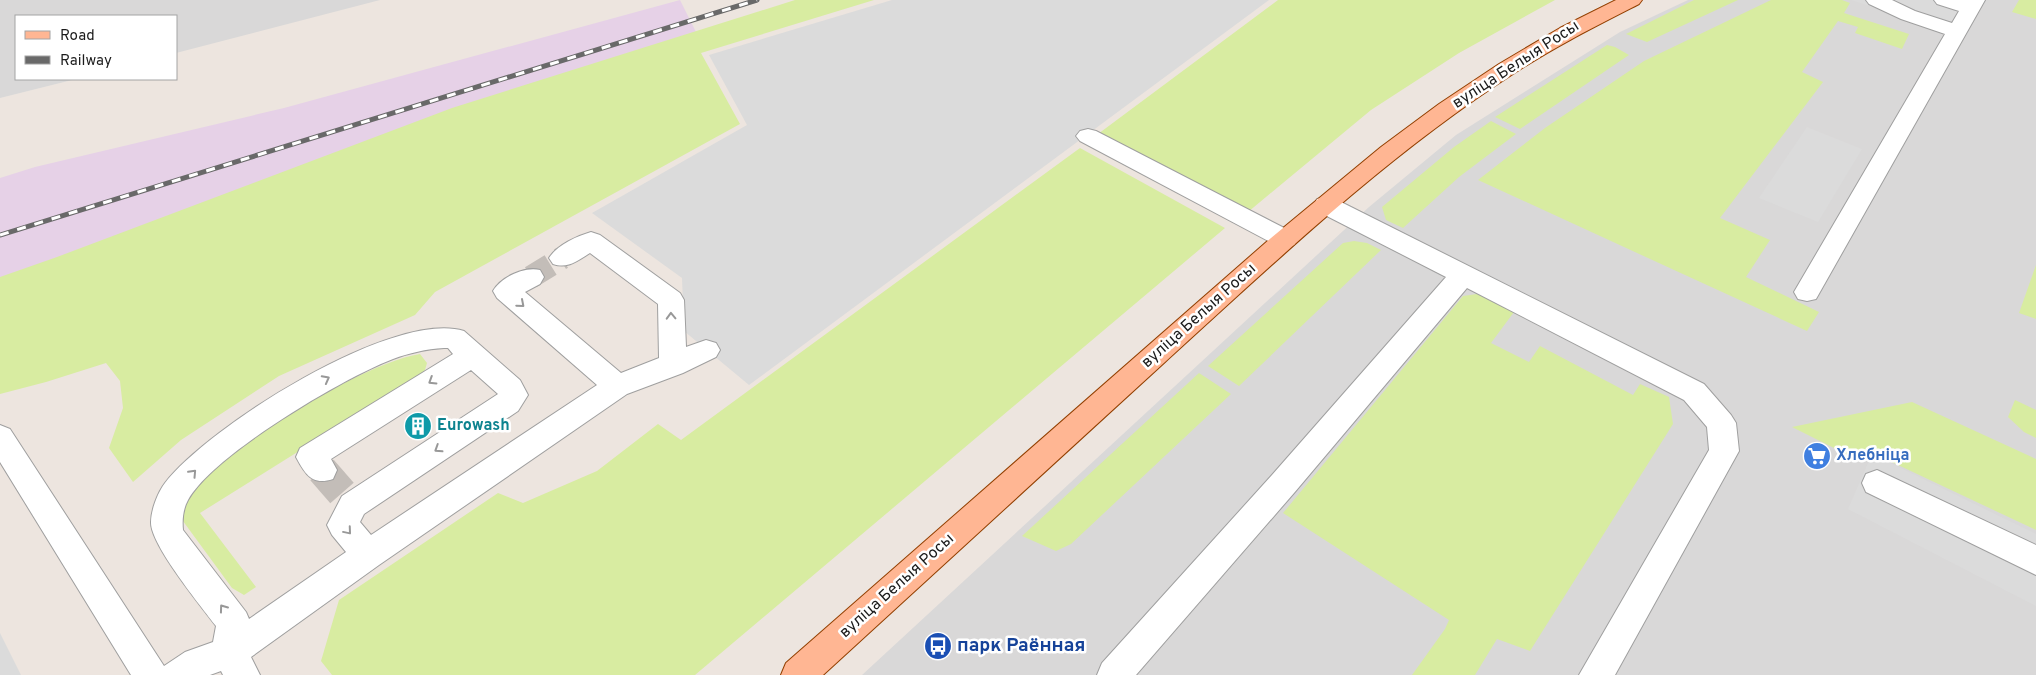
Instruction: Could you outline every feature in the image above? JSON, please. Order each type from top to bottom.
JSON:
[{"type":"main road","name":"вуліца Белыя Росы","points":[[798,675],[1285,239],[1390,152],[1462,98],[1531,53],[1576,26],[1632,0]]},
{"type":"lane","points":[[1876,0],[1913,8],[1957,31]]},
{"type":"lane","points":[[1807,292],[1972,4],[1944,0]]},
{"type":"lane","points":[[1088,136],[1285,239]]},
{"type":"lane","points":[[1326,205],[1694,392],[1722,423],[1724,451],[1596,675]]},
{"type":"lane","points":[[562,258],[591,241],[671,300],[673,365]]},
{"type":"lane","points":[[1114,675],[1283,484],[1463,275]]},
{"type":"lane","points":[[531,277],[506,291],[617,386]]},
{"type":"lane","points":[[235,664],[234,623],[167,532],[167,512],[174,496],[183,484],[216,451],[252,424],[326,379],[373,356],[404,345],[429,339],[454,338],[510,388],[514,395],[508,403],[347,499],[343,524],[368,555]]},
{"type":"lane","points":[[178,675],[197,663],[235,664],[368,555],[617,386],[673,365],[706,350]]},
{"type":"lane","points":[[322,470],[310,457],[473,355]]},
{"type":"lane","points":[[0,437],[151,675]]},
{"type":"lane","points":[[1877,483],[2036,561]]},
{"type":"shaded area","points":[[0,0],[380,0],[178,52],[178,15],[15,15],[15,80],[72,80],[0,98]]},
{"type":"shaded area","points":[[680,0],[701,42],[0,300],[0,178],[35,167],[284,108]]},
{"type":"shaded area","points":[[892,0],[1269,0],[749,385],[684,331],[682,278],[592,213],[747,125],[709,55]]},
{"type":"shaded area","points":[[1688,0],[2036,0],[2036,675],[862,675],[1369,207],[1456,135],[1620,32]]},
{"type":"shaded area","points":[[1852,0],[1975,0],[1954,34]]},
{"type":"shaded area","points":[[1807,127],[1862,149],[1818,222],[1759,198]]},
{"type":"shaded area","points":[[1872,454],[2036,534],[2036,606],[1848,509]]},
{"type":"shaded area","points":[[0,633],[21,675],[0,675]]},
{"type":"green space","points":[[795,0],[874,0],[701,53],[740,124],[435,292],[415,315],[279,376],[181,440],[133,482],[109,448],[123,408],[120,381],[106,363],[0,394],[0,277],[452,108]]},
{"type":"green space","points":[[1278,0],[1555,0],[1459,53],[1371,110],[1248,212],[1098,134]]},
{"type":"green space","points":[[1694,0],[1738,0],[1647,42],[1626,34]]},
{"type":"green space","points":[[1771,0],[1842,0],[1850,3],[1844,13],[1909,34],[1902,49],[1855,33],[1858,27],[1838,21],[1802,72],[1823,82],[1720,218],[1770,240],[1746,277],[1819,312],[1807,331],[1478,180],[1545,128],[1644,61]]},
{"type":"green space","points":[[2019,0],[2036,0],[2036,19],[2012,12]]},
{"type":"green space","points":[[1607,45],[1629,55],[1520,129],[1495,117]]},
{"type":"green space","points":[[1491,121],[1516,134],[1459,177],[1403,228],[1386,220],[1382,207],[1454,147]]},
{"type":"green space","points":[[1080,148],[1225,228],[695,675],[332,675],[321,661],[339,600],[498,493],[523,503],[597,471],[658,424],[681,440]]},
{"type":"green space","points":[[1354,241],[1367,243],[1381,250],[1239,386],[1208,366],[1343,243]]},
{"type":"green space","points":[[2036,265],[2036,319],[2019,313]]},
{"type":"green space","points":[[1477,294],[1514,312],[1491,343],[1529,362],[1540,346],[1633,395],[1640,384],[1669,397],[1673,424],[1530,651],[1497,639],[1475,675],[1412,675],[1445,629],[1449,620],[1283,513],[1463,296]]},
{"type":"green space","points":[[420,354],[427,363],[425,370],[419,376],[200,513],[256,587],[244,595],[232,588],[180,517],[183,507],[196,485],[242,445],[304,405],[368,371]]},
{"type":"green space","points":[[1199,373],[1231,394],[1071,544],[1056,551],[1022,536]]},
{"type":"green space","points":[[2015,400],[2036,410],[2036,438],[2024,432],[2008,417]]},
{"type":"green space","points":[[1912,402],[2036,459],[2036,530],[1864,449],[1858,460],[1792,427]]},
{"type":"tunnel","points":[[531,277],[562,258]]},
{"type":"tunnel","points":[[322,470],[342,493]]},
{"type":"railway","points":[[0,235],[757,0]]},
{"type":"place","name":"Eurowash","points":[[418,426]]},
{"type":"place","name":"Хлебніца","points":[[1817,456]]},
{"type":"place","name":"парк Раённая","points":[[938,646]]}]
